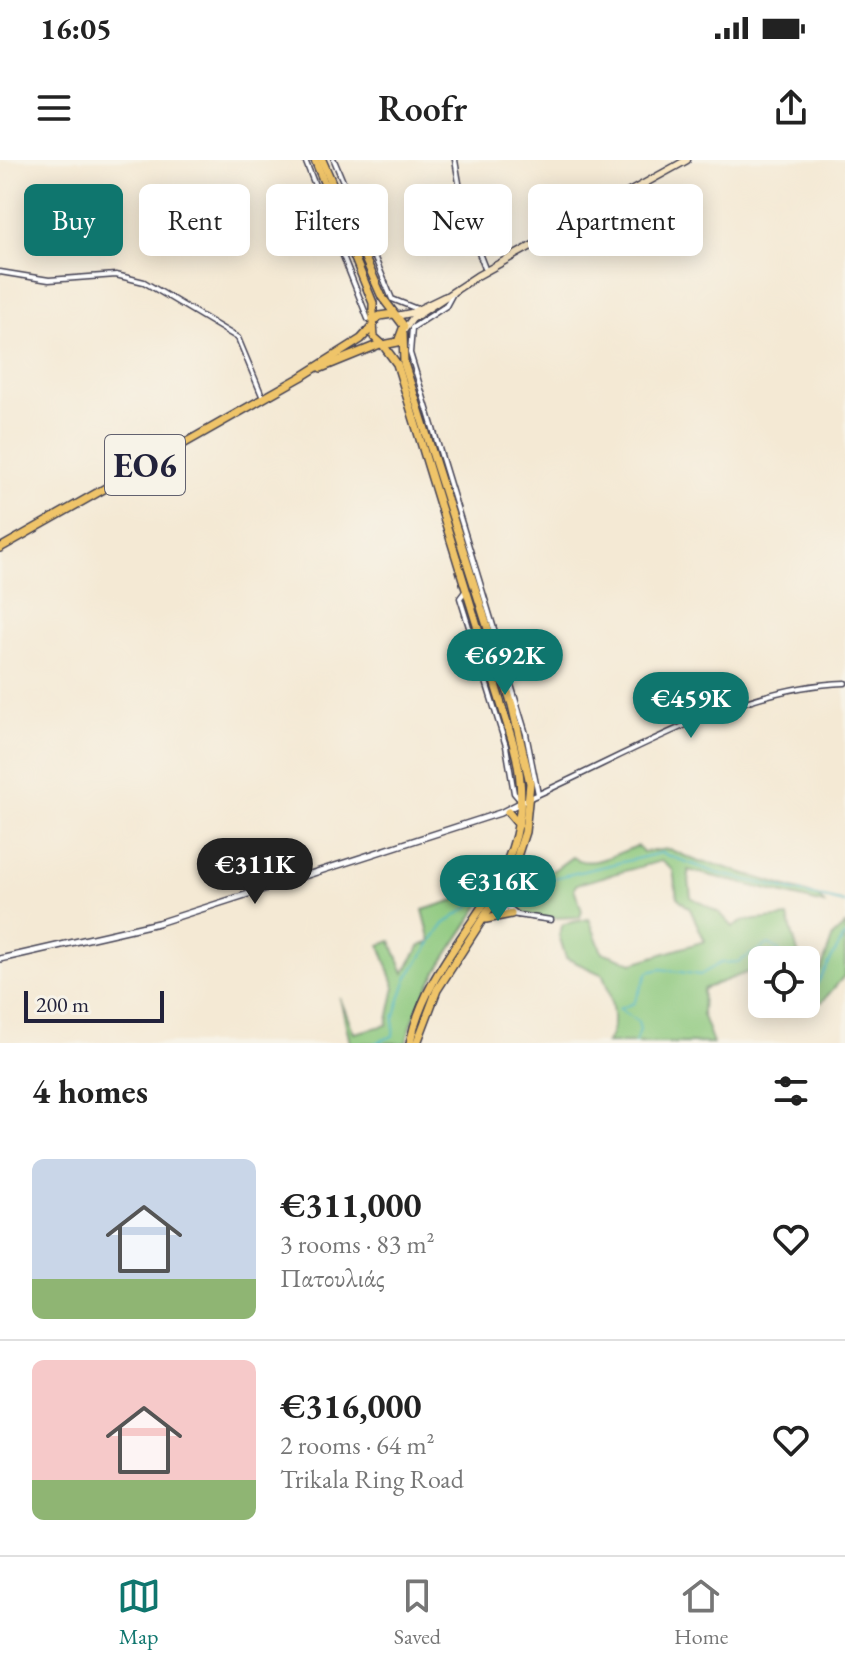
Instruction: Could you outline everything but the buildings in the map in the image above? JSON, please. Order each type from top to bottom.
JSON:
[{"type":"main road","points":[[315,160],[371,298],[374,337],[397,364],[519,763],[525,803],[508,864],[485,920],[433,997],[417,1043]]},
{"type":"main road","points":[[322,160],[382,297],[404,332]]},
{"type":"main road","points":[[410,1043],[430,987],[494,899],[519,856],[525,803],[522,741],[432,443],[402,356],[404,332],[412,319],[486,271],[687,160]]},
{"type":"main road","points":[[395,315],[419,309],[453,293]]},
{"type":"main road","name":"ΕΟ6","points":[[0,548],[301,377],[361,339],[371,323],[384,314],[395,315]]},
{"type":"main road","name":"ΕΟ6","points":[[301,377],[364,347],[398,342],[404,332]]},
{"type":"main road","points":[[504,812],[519,825]]},
{"type":"main road","points":[[485,920],[515,914]]},
{"type":"street","points":[[305,160],[371,323]]},
{"type":"street","points":[[334,160],[392,299],[397,304],[419,309]]},
{"type":"street","points":[[455,160],[465,217],[486,271]]},
{"type":"street","points":[[0,272],[44,280],[116,275],[144,282],[238,338],[263,398]]},
{"type":"street","points":[[432,443],[409,337],[414,325],[446,306],[453,293]]},
{"type":"street","points":[[471,571],[526,734],[538,794]]},
{"type":"street","points":[[0,959],[158,923],[504,812],[728,710],[811,686],[845,683]]},
{"type":"street","points":[[494,899],[515,914],[551,920]]},
{"type":"green space","points":[[638,846],[643,852],[669,849],[699,862],[819,897],[824,904],[688,870],[691,897],[721,914],[733,927],[744,921],[788,917],[796,946],[748,946],[748,972],[703,989],[702,1014],[713,1043],[606,1043],[613,1019],[603,975],[566,958],[559,935],[563,924],[589,919],[602,952],[633,963],[705,941],[690,909],[677,897],[673,870],[661,861],[577,884],[574,888],[582,911],[580,917],[530,916],[513,907],[507,899],[513,882],[554,870],[572,857],[588,862]]},
{"type":"green space","points":[[491,889],[431,982],[406,1043],[350,1043],[340,998],[354,1033],[387,1025],[395,987],[380,945],[391,941],[404,973],[420,946],[431,942],[423,910]]},
{"type":"green space","points":[[845,925],[845,975],[820,1002],[820,970],[833,936]]},
{"type":"waterway","points":[[528,884],[661,853],[717,873],[845,903]]},
{"type":"waterway","points":[[375,1043],[393,1036],[394,1018],[407,978],[444,924],[479,900]]},
{"type":"waterway","points":[[820,979],[845,935]]},
{"type":"waterway","points":[[766,946],[773,946]]},
{"type":"waterway","points":[[635,1043],[640,1030],[638,1022],[619,1009],[634,1003],[648,972],[661,969],[700,975],[721,963],[738,962],[748,956]]}]
